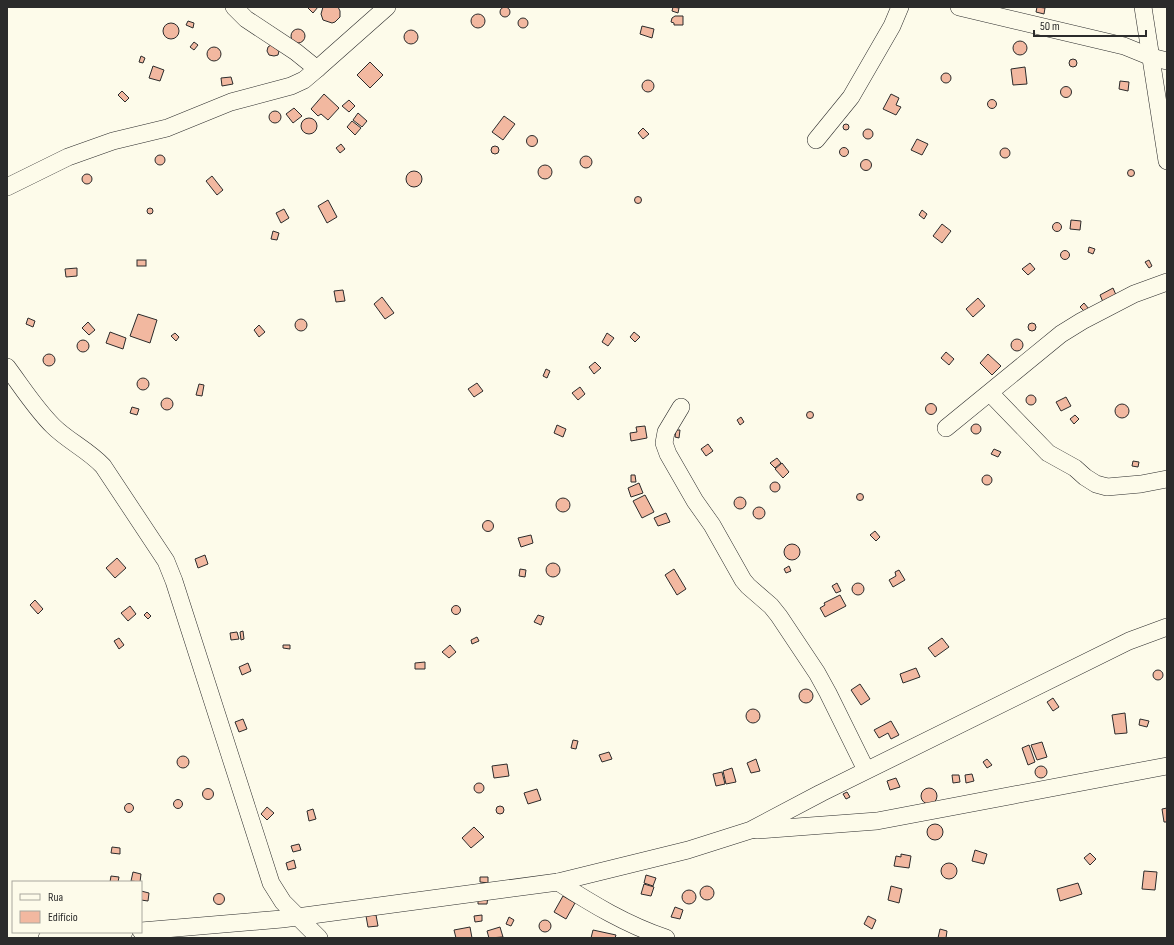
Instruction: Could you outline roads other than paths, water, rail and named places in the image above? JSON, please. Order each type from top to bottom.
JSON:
[{"type":"street","points":[[234,7],[246,19],[296,52],[317,69]]},
{"type":"street","points":[[7,187],[68,157],[113,140],[168,128],[231,102],[291,86],[304,80],[387,7]]},
{"type":"street","points":[[816,140],[851,97],[892,26],[900,7]]},
{"type":"street","points":[[959,7],[1124,46],[1159,59]]},
{"type":"street","points":[[1143,7],[1159,59],[1167,161]]},
{"type":"street","points":[[946,428],[1061,334],[1082,321],[1134,294],[1167,282]]},
{"type":"street","points":[[7,367],[33,403],[53,426],[67,439],[93,456],[103,466],[166,561],[174,581],[271,883],[283,902],[319,938]]},
{"type":"street","points":[[990,393],[1048,453],[1075,468],[1096,484],[1107,487],[1141,484],[1167,479]]},
{"type":"street","points":[[681,407],[666,432],[664,443],[668,454],[694,501],[712,525],[743,580],[780,616],[817,673],[866,770]]},
{"type":"street","points":[[142,931],[297,917],[558,882],[688,850],[751,830],[866,770],[1129,641],[1167,627]]},
{"type":"street","points":[[751,830],[877,821],[1167,766]]},
{"type":"street","points":[[558,882],[599,908],[644,931],[666,938]]},
{"type":"street","points":[[48,938],[111,933]]}]
